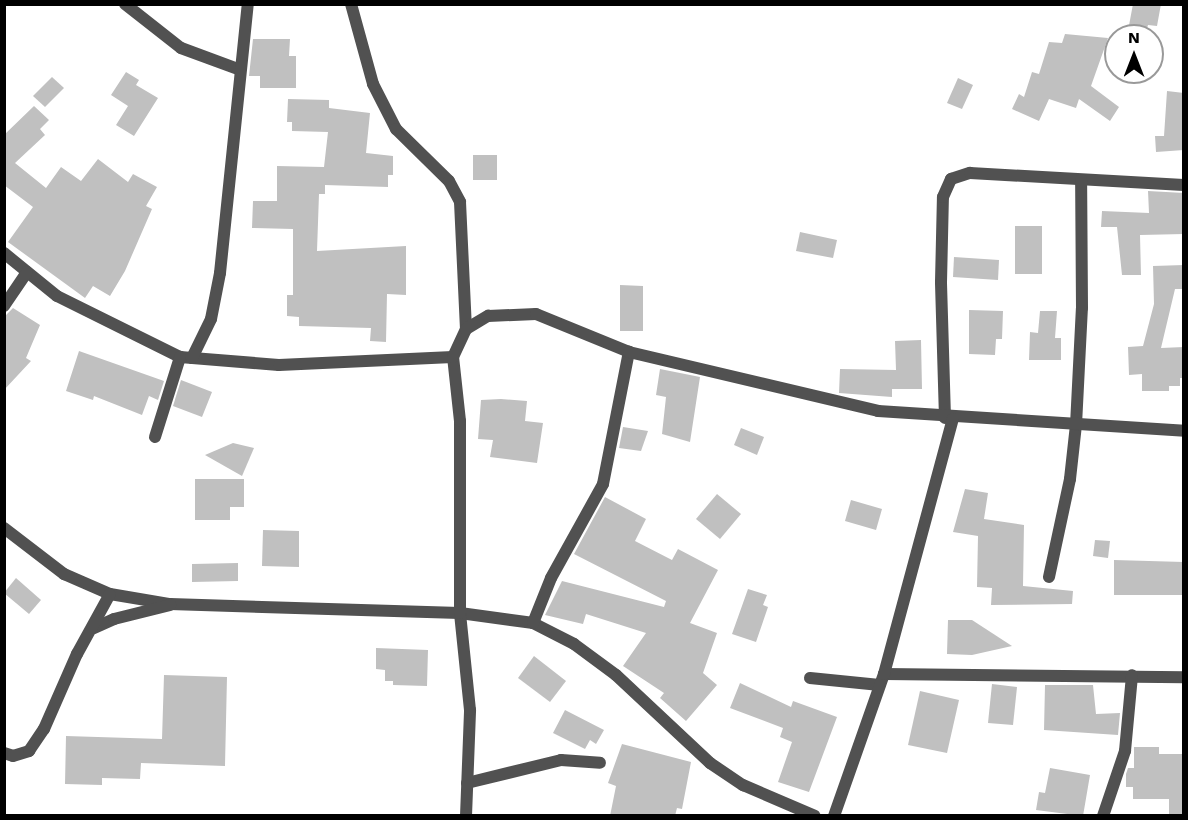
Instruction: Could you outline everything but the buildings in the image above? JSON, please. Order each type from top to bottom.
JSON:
[{"type":"street","points":[[125,4],[181,48],[238,69]]},
{"type":"street","points":[[155,438],[186,358],[211,319],[220,273],[238,69],[248,4]]},
{"type":"street","points":[[351,4],[373,84],[396,129],[449,181],[460,202],[466,328],[453,357],[460,421],[460,613],[469,676],[466,816]]},
{"type":"street","points":[[834,816],[882,680],[949,419],[941,282],[944,188],[957,175],[970,173],[1184,185]]},
{"type":"street","points":[[1049,577],[1070,479],[1076,425],[1082,308],[1081,180]]},
{"type":"street","points":[[4,253],[57,296],[186,358],[279,365],[453,357]]},
{"type":"street","points":[[4,306],[27,272]]},
{"type":"street","points":[[466,328],[488,316],[536,314],[629,352],[757,380],[828,402],[949,419],[1184,431]]},
{"type":"street","points":[[533,623],[551,578],[603,483],[629,352]]},
{"type":"street","points":[[4,528],[64,574],[110,594],[176,604],[460,613],[533,623],[574,644],[616,675],[710,763],[735,780],[815,816]]},
{"type":"street","points":[[4,753],[13,756],[29,751],[44,729],[77,654],[94,628],[110,594]]},
{"type":"street","points":[[94,628],[123,616],[176,604]]},
{"type":"street","points":[[1103,816],[1125,751],[1132,675]]},
{"type":"street","points":[[810,678],[882,680],[1132,675],[1184,677]]},
{"type":"street","points":[[467,783],[561,760],[600,763]]}]
